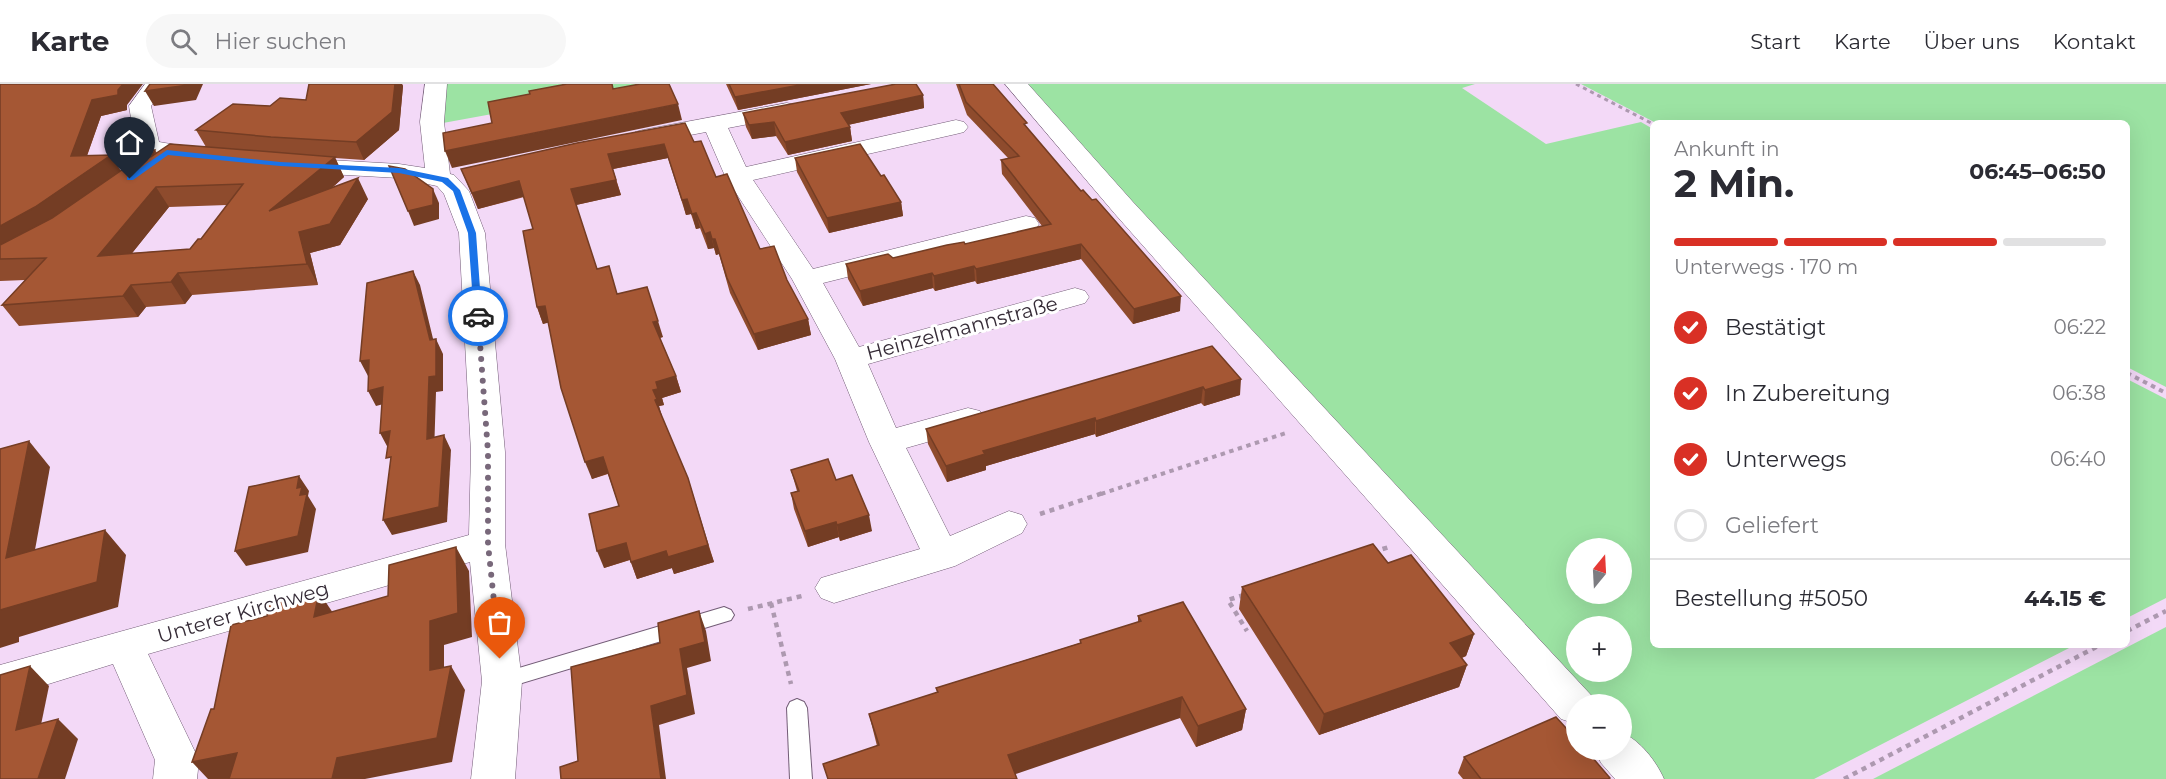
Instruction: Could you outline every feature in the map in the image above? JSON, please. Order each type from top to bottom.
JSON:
[{"type":"street","points":[[157,84],[140,106],[148,148],[167,153],[223,158]]},
{"type":"street","points":[[436,84],[432,122],[450,178],[472,233],[488,452],[488,544],[502,681],[493,779]]},
{"type":"street","points":[[1016,84],[1318,423],[1566,696]]},
{"type":"street","points":[[625,141],[804,106]]},
{"type":"street","name":"Heinzelmannstraße","points":[[714,124],[738,176],[806,279],[850,359],[886,442],[942,556]]},
{"type":"street","points":[[738,176],[956,127]]},
{"type":"street","points":[[139,172],[167,153]]},
{"type":"street","points":[[268,163],[399,171],[450,178]]},
{"type":"street","points":[[806,279],[1026,224]]},
{"type":"street","name":"Heinzelmannstraße","points":[[850,359],[1075,297]]},
{"type":"street","points":[[886,442],[1000,409]]},
{"type":"street","points":[[834,588],[942,556],[1009,524]]},
{"type":"street","name":"Unterer Kirchweg","points":[[0,682],[124,645],[488,544]]},
{"type":"street","points":[[124,645],[177,760],[175,779]]},
{"type":"street","points":[[1625,760],[1642,779]]},
{"type":"lane","points":[[502,681],[724,615]]},
{"type":"lane","points":[[797,708],[801,779]]},
{"type":"path","points":[[1576,84],[1650,122]]},
{"type":"path","points":[[2130,375],[2166,393]]},
{"type":"path","points":[[1009,524],[1318,423]]},
{"type":"path","points":[[1364,555],[1421,536]]},
{"type":"path","points":[[724,615],[834,588]]},
{"type":"path","points":[[1247,631],[1228,600],[1251,593]]},
{"type":"path","points":[[771,603],[797,708]]},
{"type":"path","points":[[2130,629],[2166,611]]},
{"type":"path","points":[[1844,779],[2094,648]]},
{"type":"green space","points":[[446,84],[656,84],[443,123]]},
{"type":"green space","points":[[1026,84],[1475,84],[1462,88],[1546,144],[1641,122],[1650,127],[1650,648],[2069,648],[1814,779],[1662,779],[1632,745],[1632,694],[1585,694],[1574,682],[1632,682],[1632,616],[1566,616],[1566,674],[1355,448]]},
{"type":"green space","points":[[1581,84],[2166,84],[2166,387],[2130,369],[2130,120],[1650,120]]},
{"type":"green space","points":[[2130,381],[2166,399],[2166,598],[2130,616]]},
{"type":"green space","points":[[2166,627],[2166,779],[1873,779],[2126,648],[2130,648],[2130,646]]},
{"type":"building","points":[[0,84],[123,84],[118,90],[118,95],[92,100],[71,156],[111,155],[35,207],[0,226]]},
{"type":"building","points":[[150,84],[189,84],[145,91]]},
{"type":"building","points":[[309,84],[395,84],[392,112],[356,142],[196,130],[233,104],[270,106],[280,98],[306,100]]},
{"type":"building","points":[[567,84],[612,84],[613,89],[640,84],[669,84],[678,104],[445,151],[443,133],[492,123],[488,102]]},
{"type":"building","points":[[729,84],[805,84],[735,97]]},
{"type":"building","points":[[896,84],[916,84],[923,95],[841,113],[850,127],[785,142],[774,122],[749,125],[743,113]]},
{"type":"building","points":[[959,84],[993,84],[1081,191],[1083,190],[1092,200],[1096,199],[1181,296],[1134,309],[1081,244],[976,269],[974,266],[934,276],[932,273],[860,291],[846,264],[888,254],[893,258],[947,245],[964,242],[965,244],[1051,224],[1001,160],[1019,156],[966,102]]},
{"type":"building","points":[[685,123],[694,142],[701,141],[716,177],[727,174],[760,249],[774,246],[787,280],[808,319],[754,334],[727,278],[715,239],[712,239],[710,232],[705,234],[696,213],[692,214],[687,199],[682,200],[664,144],[608,154],[616,180],[571,189],[597,269],[609,266],[617,294],[647,287],[658,321],[653,322],[676,376],[656,382],[658,389],[653,390],[657,399],[655,400],[688,478],[708,545],[668,557],[666,551],[631,562],[626,543],[597,551],[589,514],[619,506],[603,457],[585,462],[561,388],[545,306],[537,307],[523,231],[533,229],[519,181],[472,193],[461,169],[577,143]]},
{"type":"building","points":[[170,144],[335,157],[269,211],[358,178],[330,224],[299,232],[307,264],[178,273],[171,282],[131,285],[123,296],[2,305],[46,258],[0,259],[0,245],[52,218],[151,150],[155,150],[152,156]],"holes":[[[243,184],[201,239],[198,239],[190,249],[98,256],[156,187]]]},
{"type":"building","points":[[860,144],[901,202],[827,218],[795,158]]},
{"type":"building","points":[[389,166],[405,169],[433,189],[433,205],[408,211]]},
{"type":"building","points":[[413,271],[430,340],[436,339],[436,376],[429,377],[427,439],[444,435],[439,507],[383,520],[391,457],[386,458],[390,431],[380,433],[383,387],[368,391],[369,360],[360,361],[367,283]]},
{"type":"building","points":[[1212,346],[1241,379],[1205,390],[1203,387],[1096,421],[1095,418],[983,451],[985,454],[946,466],[926,429]]},
{"type":"building","points":[[29,441],[6,558],[105,530],[97,582],[0,610],[0,449]]},
{"type":"building","points":[[828,459],[836,480],[852,475],[869,515],[837,525],[836,522],[805,531],[791,493],[799,491],[791,470]]},
{"type":"building","points":[[299,476],[297,488],[302,487],[300,495],[307,494],[298,536],[235,551],[249,487]]},
{"type":"building","points":[[1373,544],[1388,563],[1411,555],[1474,634],[1450,643],[1467,665],[1324,714],[1242,587]]},
{"type":"building","points":[[456,547],[458,613],[430,621],[430,670],[451,666],[437,738],[337,758],[332,779],[229,779],[237,753],[192,762],[211,709],[214,709],[231,625],[267,616],[269,604],[319,592],[314,617],[388,596],[389,565]]},
{"type":"building","points":[[1183,602],[1246,709],[1198,726],[1182,697],[1008,755],[1017,779],[828,779],[823,764],[879,745],[869,714],[938,692],[936,688],[1081,643],[1080,640],[1141,621],[1138,616]]},
{"type":"building","points":[[699,611],[705,642],[680,649],[687,695],[651,706],[661,779],[561,779],[560,767],[578,761],[571,667],[660,643],[658,623]]},
{"type":"building","points":[[30,666],[16,730],[58,719],[38,779],[0,779],[0,675]]},
{"type":"building","points":[[1556,717],[1566,728],[1566,760],[1595,760],[1610,778],[1481,779],[1464,757]]},
{"type":"way so far","points":[[478,316],[488,452],[488,544],[500,659]]},
{"type":"route","points":[[130,179],[167,153],[280,164],[399,171],[445,180],[456,190],[472,233],[478,316]]}]
